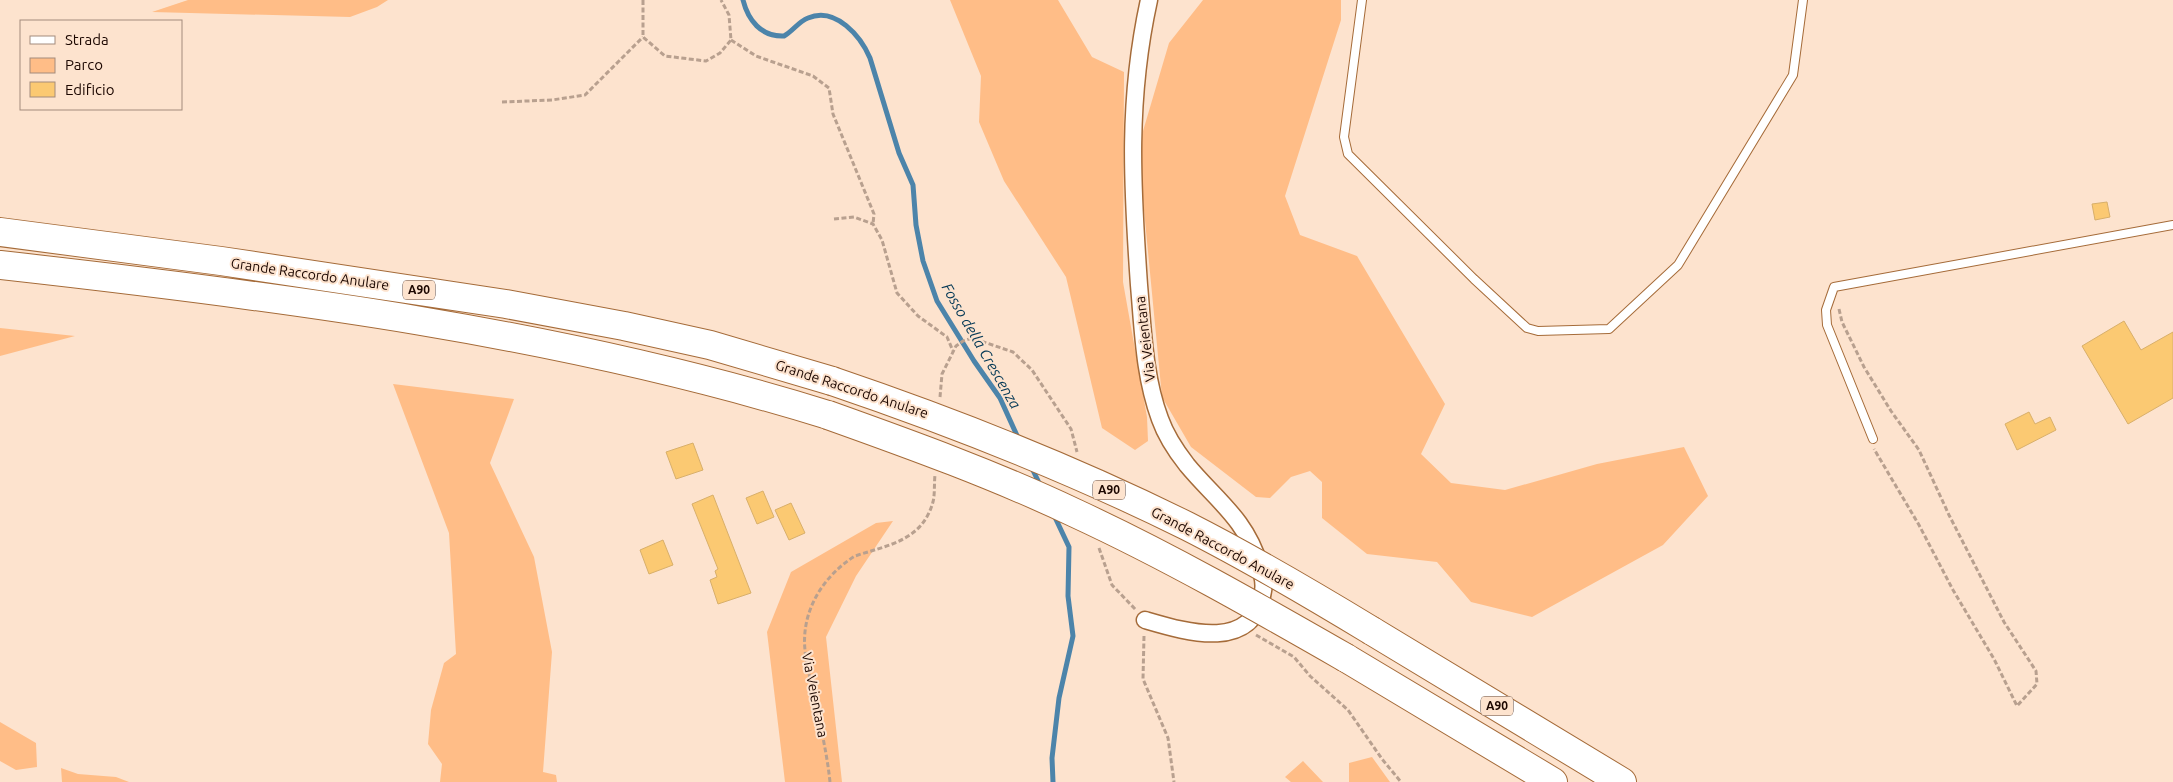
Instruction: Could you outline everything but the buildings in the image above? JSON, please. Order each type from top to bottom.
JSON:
[{"type":"highway","name":"Grande Raccordo Anulare","points":[[0,232],[221,261],[498,302],[678,337],[751,356],[832,381],[987,437],[1124,496],[1220,544],[1372,631],[1622,782]]},
{"type":"highway","name":"A90","points":[[0,265],[316,306],[522,340],[699,379],[828,415],[965,466],[1074,512],[1182,566],[1346,658],[1553,782]]},
{"type":"street","name":"Via Veientana","points":[[1149,0],[1137,62],[1132,127],[1135,227],[1146,363],[1157,409],[1170,441],[1189,467],[1237,519],[1256,552],[1264,588],[1256,610],[1242,627]]},
{"type":"street","points":[[1145,620],[1196,632],[1222,633],[1242,627]]},
{"type":"lane","points":[[1362,0],[1344,137],[1348,154],[1474,279],[1527,328],[1538,331],[1609,329],[1678,265],[1793,75],[1803,0]]},
{"type":"lane","points":[[1873,439],[1827,326],[1826,310],[1834,287],[2173,225]]},
{"type":"path","points":[[502,102],[552,100],[585,95],[643,37],[643,0]]},
{"type":"path","points":[[643,37],[665,56],[706,61],[720,53],[730,40],[729,15],[721,0]]},
{"type":"path","points":[[730,40],[756,56],[813,76],[829,88],[833,114],[874,214],[873,224],[882,240],[898,293],[918,316],[946,337],[953,351]]},
{"type":"path","points":[[834,219],[854,216],[873,224]]},
{"type":"path","points":[[1849,284],[1839,302],[1842,322],[1852,345],[1891,411],[1919,450],[1949,515],[2004,622],[2036,671],[2037,684],[2018,706],[1994,659],[1953,590],[1919,524],[1874,450],[1873,439]]},
{"type":"path","points":[[940,401],[942,374],[953,351],[963,341],[972,338]]},
{"type":"path","name":"Via Veientana","points":[[830,782],[828,761],[804,650],[808,616],[816,595],[848,560],[906,539],[923,525],[933,502],[935,474]]},
{"type":"path","points":[[1145,620],[1143,679],[1168,738],[1174,782]]},
{"type":"path","points":[[1242,627],[1294,656],[1310,676],[1348,710],[1382,759],[1401,782]]},
{"type":"green space","points":[[188,0],[388,0],[377,7],[350,17],[152,12]]},
{"type":"green space","points":[[950,0],[1058,0],[1092,57],[1124,72],[1123,282],[1147,417],[1148,441],[1135,450],[1102,428],[1066,277],[1004,181],[979,122],[981,76]]},
{"type":"green space","points":[[1203,0],[1341,0],[1341,20],[1285,196],[1300,235],[1357,256],[1445,404],[1421,454],[1451,483],[1505,490],[1597,464],[1684,447],[1708,496],[1663,545],[1532,617],[1471,602],[1437,562],[1367,554],[1322,518],[1322,482],[1310,471],[1291,477],[1270,498],[1256,497],[1191,447],[1162,397],[1138,148],[1169,43]]},
{"type":"green space","points":[[0,328],[75,336],[0,356]]},
{"type":"green space","points":[[393,384],[514,399],[490,463],[534,557],[552,652],[543,772],[556,775],[557,782],[440,782],[442,764],[428,744],[431,710],[444,663],[456,654],[449,533]]},
{"type":"green space","points":[[893,521],[856,576],[826,637],[842,782],[785,782],[767,632],[791,572],[876,523]]},
{"type":"green space","points":[[0,722],[36,743],[37,767],[16,770],[0,761]]},
{"type":"green space","points":[[1372,757],[1390,782],[1349,782],[1349,763]]},
{"type":"green space","points":[[1303,761],[1323,782],[1291,782],[1285,777]]},
{"type":"green space","points":[[61,768],[78,774],[116,777],[129,782],[62,782]]},
{"type":"waterway","name":"Fosso della Crescenza","points":[[743,0],[752,20],[769,34],[784,36],[808,18],[818,15],[828,16],[838,20],[854,33],[866,50],[899,153],[913,185],[916,225],[923,261],[937,301],[974,361],[1000,398],[1019,440]]},
{"type":"waterway","name":"Fosso della Crescenza","points":[[1031,466],[1040,485]]},
{"type":"waterway","name":"Fosso della Crescenza","points":[[1053,513],[1069,547],[1068,596],[1073,636],[1059,698],[1052,758],[1053,782]]}]
